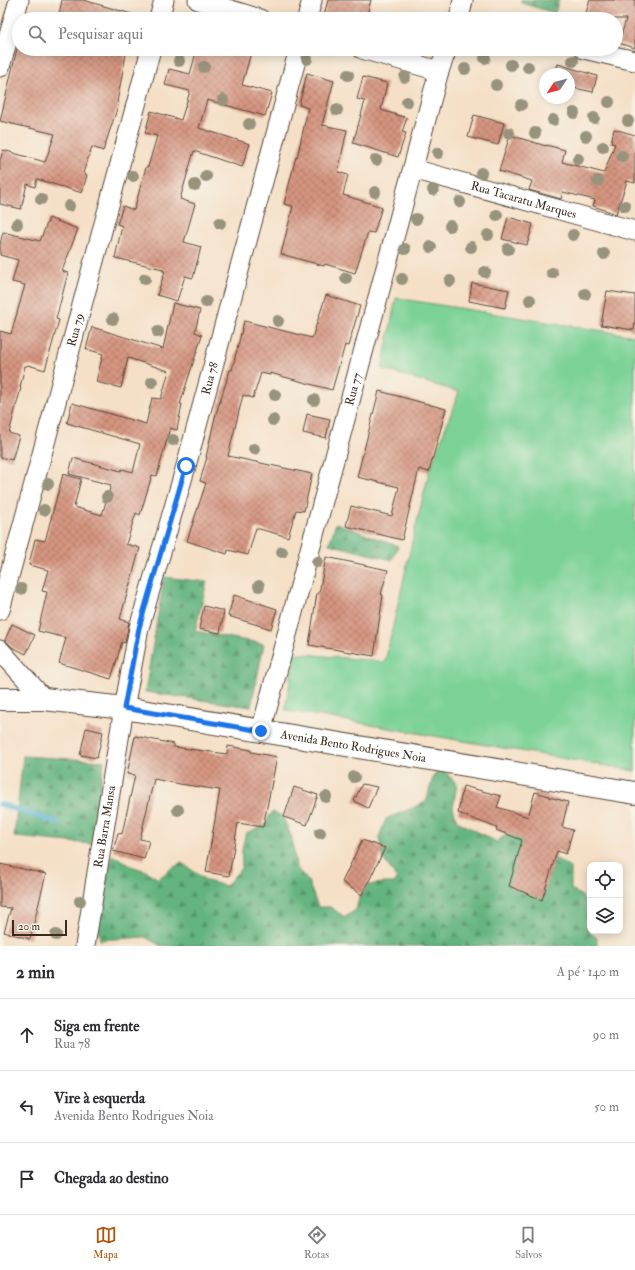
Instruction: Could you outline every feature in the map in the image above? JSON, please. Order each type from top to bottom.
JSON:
[{"type":"street","points":[[15,12],[18,0]]},
{"type":"street","points":[[161,12],[164,0]]},
{"type":"street","points":[[198,0],[237,12]]},
{"type":"street","points":[[309,12],[312,0]]},
{"type":"street","points":[[461,12],[463,0]]},
{"type":"street","points":[[0,67],[12,22]]},
{"type":"street","name":"Rua 79","points":[[0,610],[149,56]]},
{"type":"street","name":"Rua 78","points":[[124,708],[139,628],[186,466],[297,56]]},
{"type":"street","points":[[386,56],[439,71]]},
{"type":"street","name":"Rua 77","points":[[261,731],[439,71],[444,56]]},
{"type":"street","points":[[614,56],[635,61]]},
{"type":"street","name":"Rua Tacaratu Marques","points":[[413,169],[635,231]]},
{"type":"street","points":[[0,650],[44,699]]},
{"type":"street","name":"Avenida Bento Rodrigues Noia","points":[[0,699],[44,699],[124,708],[635,793]]},
{"type":"street","name":"Rua Barra Mansa","points":[[85,946],[124,708]]},
{"type":"green space","points":[[521,0],[559,0],[555,12],[521,3]]},
{"type":"green space","points":[[396,298],[635,336],[635,771],[285,710],[295,653],[385,662],[429,472],[459,392],[382,369]]},
{"type":"green space","points":[[336,523],[398,546],[392,560],[329,544]]},
{"type":"green space","points":[[164,577],[207,582],[195,631],[264,644],[251,707],[145,692]]},
{"type":"green space","points":[[23,756],[104,761],[92,844],[14,837]]},
{"type":"green space","points":[[440,767],[457,784],[453,807],[457,821],[497,842],[512,829],[543,852],[571,869],[571,889],[583,897],[587,906],[587,934],[592,934],[597,938],[597,946],[161,946],[145,937],[100,940],[97,916],[113,855],[131,866],[146,871],[158,879],[172,868],[182,863],[207,881],[226,886],[242,867],[242,850],[246,833],[266,825],[272,812],[283,817],[292,838],[296,867],[308,881],[318,907],[330,907],[345,917],[356,910],[362,886],[394,883],[397,879],[383,858],[379,837],[386,819],[426,802],[433,777]]},
{"type":"building","points":[[62,0],[83,0],[125,12],[59,12]]},
{"type":"building","points":[[328,0],[371,0],[368,12],[325,12]]},
{"type":"building","points":[[590,0],[635,0],[635,48],[623,44],[623,29],[626,19],[623,19],[623,12],[586,12]]},
{"type":"building","points":[[15,56],[126,56],[117,102],[119,103],[103,151],[92,147],[83,173],[87,175],[82,193],[37,179],[35,187],[27,184],[21,209],[0,204],[0,161],[3,150],[45,162],[55,134],[0,121]]},
{"type":"building","points":[[195,56],[250,56],[242,85],[272,93],[265,116],[207,100],[199,128],[250,144],[242,167],[194,151],[180,199],[195,204],[184,242],[201,247],[193,278],[185,276],[177,301],[157,295],[165,271],[162,271],[163,269],[115,258],[122,226],[117,224],[123,206],[134,210],[146,167],[148,167],[157,136],[145,133],[151,111],[181,120],[190,91],[165,85],[169,69],[190,74]]},
{"type":"building","points":[[558,64],[571,68],[557,68]]},
{"type":"building","points":[[575,69],[597,76],[593,92],[575,88]]},
{"type":"building","points":[[307,73],[334,81],[322,125],[347,130],[338,172],[348,175],[343,195],[382,207],[374,233],[368,232],[355,273],[325,264],[324,266],[281,254],[293,206],[284,204],[296,157],[297,158],[308,108],[299,105]]},
{"type":"building","points":[[363,77],[387,83],[381,110],[407,118],[402,132],[406,133],[398,157],[353,143],[365,101],[357,99]]},
{"type":"building","points":[[474,115],[504,123],[498,145],[468,137]]},
{"type":"building","points":[[614,129],[635,135],[635,183],[627,181],[616,214],[593,206],[595,200],[563,192],[561,199],[529,190],[532,181],[499,171],[510,135],[565,150],[562,162],[604,173],[615,144],[611,143]]},
{"type":"building","points":[[508,217],[533,224],[527,245],[502,239]]},
{"type":"building","points":[[49,218],[78,229],[62,271],[68,273],[56,319],[59,320],[45,370],[28,365],[25,366],[21,388],[9,433],[19,436],[12,460],[0,457],[0,331],[11,334],[25,285],[12,282],[18,260],[0,255],[0,244],[3,232],[40,241]]},
{"type":"building","points":[[472,283],[509,290],[505,308],[469,301]]},
{"type":"building","points":[[607,291],[635,295],[634,330],[601,325]]},
{"type":"building","points":[[326,295],[360,306],[348,346],[345,345],[332,390],[270,373],[270,375],[261,373],[253,398],[243,395],[228,456],[312,474],[304,511],[296,510],[288,537],[256,528],[248,555],[228,550],[227,554],[187,541],[206,483],[200,481],[207,457],[215,417],[230,370],[232,370],[244,321],[312,338]]},
{"type":"building","points":[[173,303],[200,310],[195,332],[202,335],[180,404],[182,404],[177,430],[170,428],[157,476],[152,475],[140,515],[136,513],[126,544],[140,548],[120,619],[129,622],[125,643],[122,642],[111,679],[59,663],[66,638],[38,631],[47,592],[42,591],[48,570],[29,565],[35,539],[45,541],[63,474],[81,479],[74,507],[102,515],[111,485],[69,474],[73,458],[121,471],[122,469],[133,472],[140,444],[67,423],[72,403],[146,424],[152,398],[161,399],[169,371],[128,358],[121,388],[96,382],[103,354],[86,349],[92,327],[163,349]]},
{"type":"building","points":[[379,391],[446,409],[429,472],[419,469],[402,540],[346,526],[351,506],[392,516],[399,487],[357,477]]},
{"type":"building","points":[[307,414],[330,419],[326,438],[303,433]]},
{"type":"building","points":[[326,557],[388,570],[381,594],[383,595],[374,656],[309,645],[317,593],[319,593]]},
{"type":"building","points":[[234,595],[277,609],[271,629],[228,616]]},
{"type":"building","points":[[204,606],[224,611],[220,633],[199,629]]},
{"type":"building","points":[[12,624],[35,635],[26,654],[12,647],[5,640]]},
{"type":"building","points":[[86,728],[103,732],[97,758],[80,755]]},
{"type":"building","points":[[135,736],[174,744],[174,747],[227,754],[228,746],[277,757],[263,827],[238,823],[229,876],[206,872],[220,790],[154,779],[140,839],[149,841],[144,859],[113,851],[118,833],[122,834],[135,775],[127,774]]},
{"type":"building","points":[[362,784],[377,787],[368,808],[354,801]]},
{"type":"building","points":[[463,786],[501,796],[497,807],[528,817],[535,792],[568,802],[562,827],[573,830],[566,854],[557,851],[542,900],[509,886],[522,840],[496,830],[497,828],[458,813]]},
{"type":"building","points":[[294,787],[318,795],[307,825],[284,817]]},
{"type":"building","points":[[362,840],[385,848],[362,895],[342,882]]},
{"type":"building","points":[[0,864],[46,874],[30,939],[4,932],[11,908],[0,907]]},
{"type":"waterway","points":[[0,804],[58,823]]},
{"type":"route","points":[[186,466],[139,628],[124,708],[261,731]]}]
